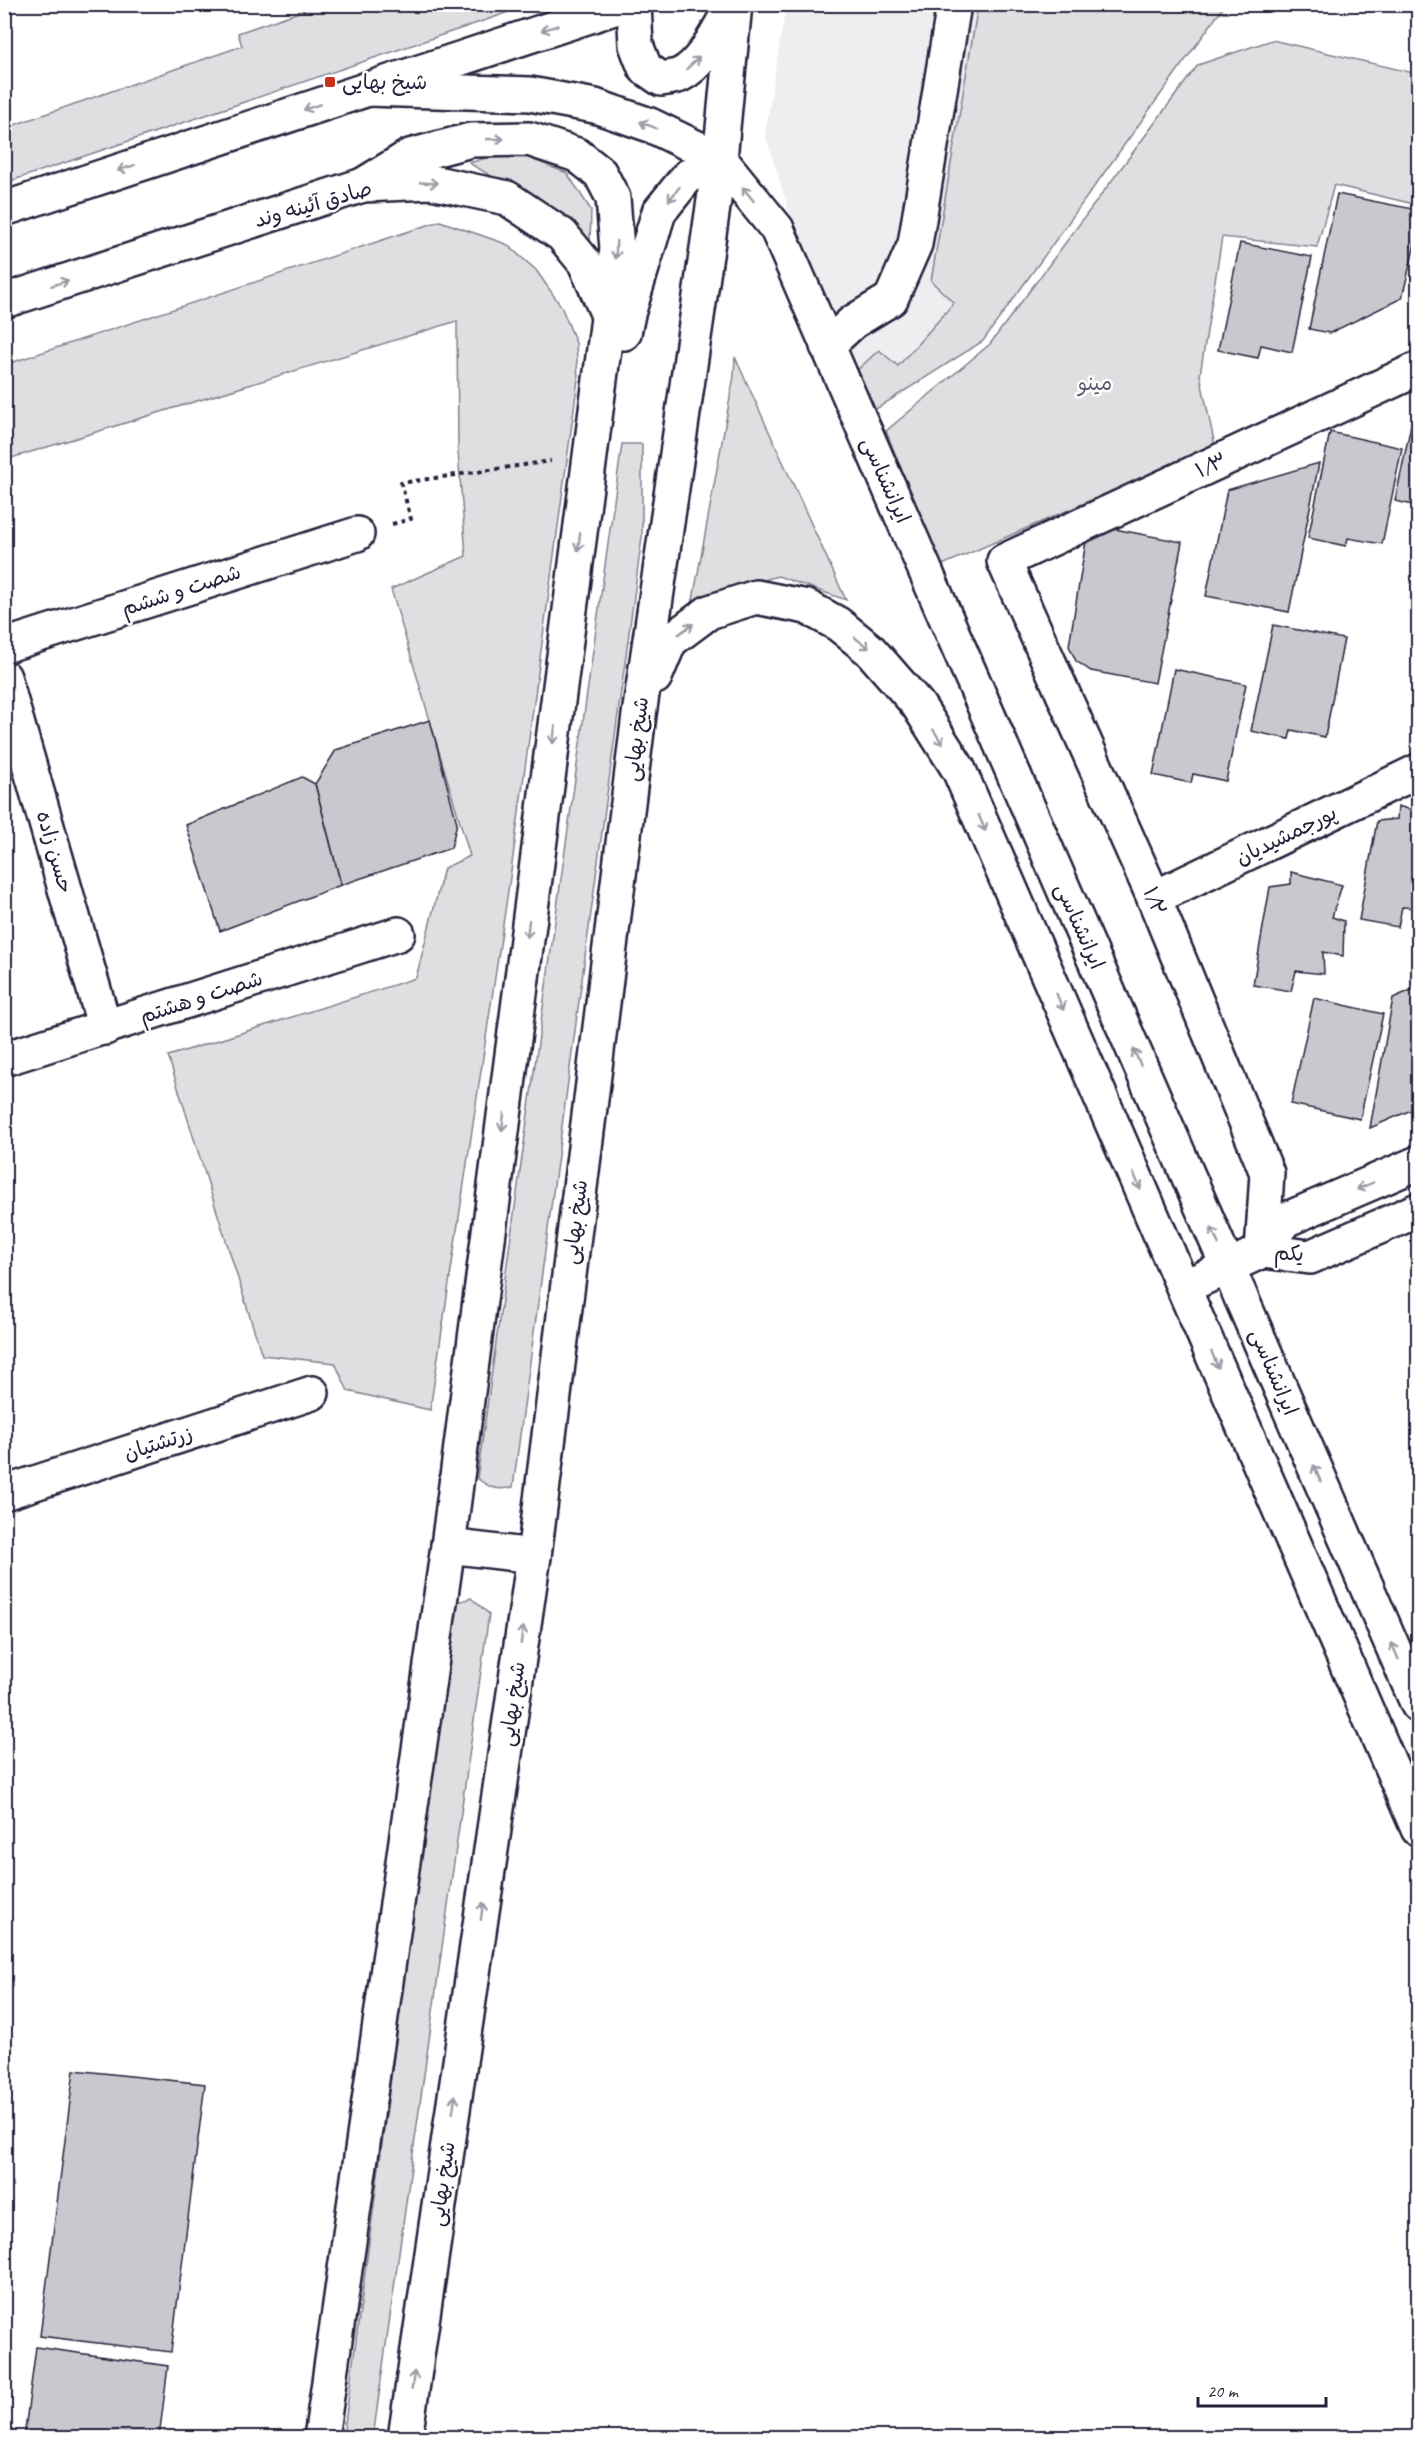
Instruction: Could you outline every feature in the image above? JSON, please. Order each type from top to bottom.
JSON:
[{"type":"main road","points":[[4,209],[626,4]]},
{"type":"main road","points":[[634,4],[636,45],[645,68],[661,79],[680,75],[697,60],[711,44],[734,4]]},
{"type":"main road","name":"شیخ بهایی","points":[[405,2438],[534,1556],[639,715],[720,159],[734,4]]},
{"type":"main road","points":[[827,346],[853,322],[891,299],[915,244],[954,4]]},
{"type":"main road","points":[[367,89],[530,94],[595,106],[650,125],[720,159]]},
{"type":"main road","points":[[321,2438],[447,1546],[617,249],[613,198],[600,173],[577,155],[562,148],[529,139],[471,140],[410,156],[363,185]]},
{"type":"main road","points":[[585,493],[603,462],[628,314],[660,212],[688,176],[720,159]]},
{"type":"main road","name":"ایرانشناسی","points":[[720,159],[777,229],[1419,1705]]},
{"type":"main road","name":"صادق آئینه وند","points":[[4,301],[363,185],[431,182],[507,198],[562,235],[585,263],[608,316]]},
{"type":"main road","name":"۱/۳","points":[[1004,561],[1419,369]]},
{"type":"main road","name":"شصت و ششم","points":[[4,646],[357,534]]},
{"type":"main road","name":"۱/۲","points":[[1004,561],[1154,898],[1267,1173],[1262,1251]]},
{"type":"main road","points":[[639,715],[670,641],[710,612],[756,597],[807,606],[838,624],[870,650],[918,705],[959,770],[1419,1829]]},
{"type":"main road","name":"حسن زاده","points":[[4,677],[105,1028]]},
{"type":"main road","name":"پورجمشیدیان","points":[[1154,898],[1419,771]]},
{"type":"main road","name":"شصت و هشتم","points":[[4,1059],[398,934]]},
{"type":"main road","name":"یکم","points":[[1262,1251],[1286,1220],[1419,1163]]},
{"type":"main road","name":"یکم","points":[[1262,1251],[1310,1257],[1419,1209]]},
{"type":"main road","points":[[1184,1287],[1262,1251]]},
{"type":"main road","name":"زرتشتیان","points":[[4,1493],[312,1393]]},
{"type":"main road","points":[[447,1546],[534,1556]]},
{"type":"path","points":[[357,534],[411,519],[400,483],[591,455]]},
{"type":"shaded area","points":[[786,5],[1225,5],[983,341],[870,413],[790,214],[765,133]]},
{"type":"green space","points":[[322,4],[526,5],[5,183],[5,128],[242,46],[238,33]]},
{"type":"green space","points":[[978,5],[1225,5],[983,341],[870,413],[853,374],[879,350],[898,366],[954,303],[931,281]]},
{"type":"green space","name":"مینو","points":[[1272,40],[1418,74],[1418,205],[1334,185],[1317,247],[1222,237],[1200,375],[1215,446],[940,566],[886,431],[990,344],[1198,65]]},
{"type":"green space","points":[[510,151],[567,173],[591,210],[590,242],[558,215],[469,163]]},
{"type":"green space","points":[[440,221],[506,244],[536,270],[561,306],[576,343],[578,379],[511,871],[430,1410],[348,1391],[335,1363],[262,1355],[168,1056],[416,978],[444,868],[470,856],[391,589],[466,556],[458,451],[457,321],[5,460],[4,365]]},
{"type":"green space","points":[[735,357],[846,600],[778,576],[693,600],[734,376]]},
{"type":"green space","points":[[622,444],[642,444],[642,537],[513,1487],[498,1489],[477,1478]]},
{"type":"green space","points":[[471,1598],[489,1614],[373,2437],[343,2438],[454,1603]]},
{"type":"building","points":[[1337,194],[1418,210],[1418,232],[1402,298],[1330,333],[1309,329]]},
{"type":"building","points":[[1240,243],[1312,257],[1292,352],[1261,345],[1258,358],[1218,350]]},
{"type":"building","points":[[1418,396],[1418,506],[1395,501]]},
{"type":"building","points":[[1330,432],[1402,448],[1382,544],[1348,538],[1346,546],[1308,538]]},
{"type":"building","points":[[1319,463],[1289,612],[1206,596],[1227,490]]},
{"type":"building","points":[[1099,526],[1182,542],[1155,683],[1091,671],[1076,661],[1069,646],[1087,535]]},
{"type":"building","points":[[1273,625],[1344,639],[1325,737],[1291,730],[1289,739],[1251,731]]},
{"type":"building","points":[[1174,669],[1246,684],[1226,781],[1193,774],[1191,783],[1153,775]]},
{"type":"building","points":[[430,720],[457,823],[451,848],[341,885],[315,784],[336,750]]},
{"type":"building","points":[[302,777],[315,784],[341,885],[220,931],[186,825]]},
{"type":"building","points":[[1398,806],[1418,812],[1418,908],[1402,907],[1398,927],[1359,920],[1377,821],[1397,819]]},
{"type":"building","points":[[1291,872],[1342,885],[1332,917],[1344,921],[1343,956],[1323,952],[1324,974],[1296,971],[1291,991],[1253,985],[1270,887],[1291,884]]},
{"type":"building","points":[[1418,987],[1418,1107],[1370,1128],[1393,998]]},
{"type":"building","points":[[1314,998],[1383,1014],[1360,1119],[1291,1104]]},
{"type":"building","points":[[74,2070],[205,2084],[171,2352],[40,2336]]},
{"type":"building","points":[[36,2347],[168,2366],[159,2438],[24,2438]]},
{"type":"place","name":"شیخ بهایی","points":[[330,82]]}]
